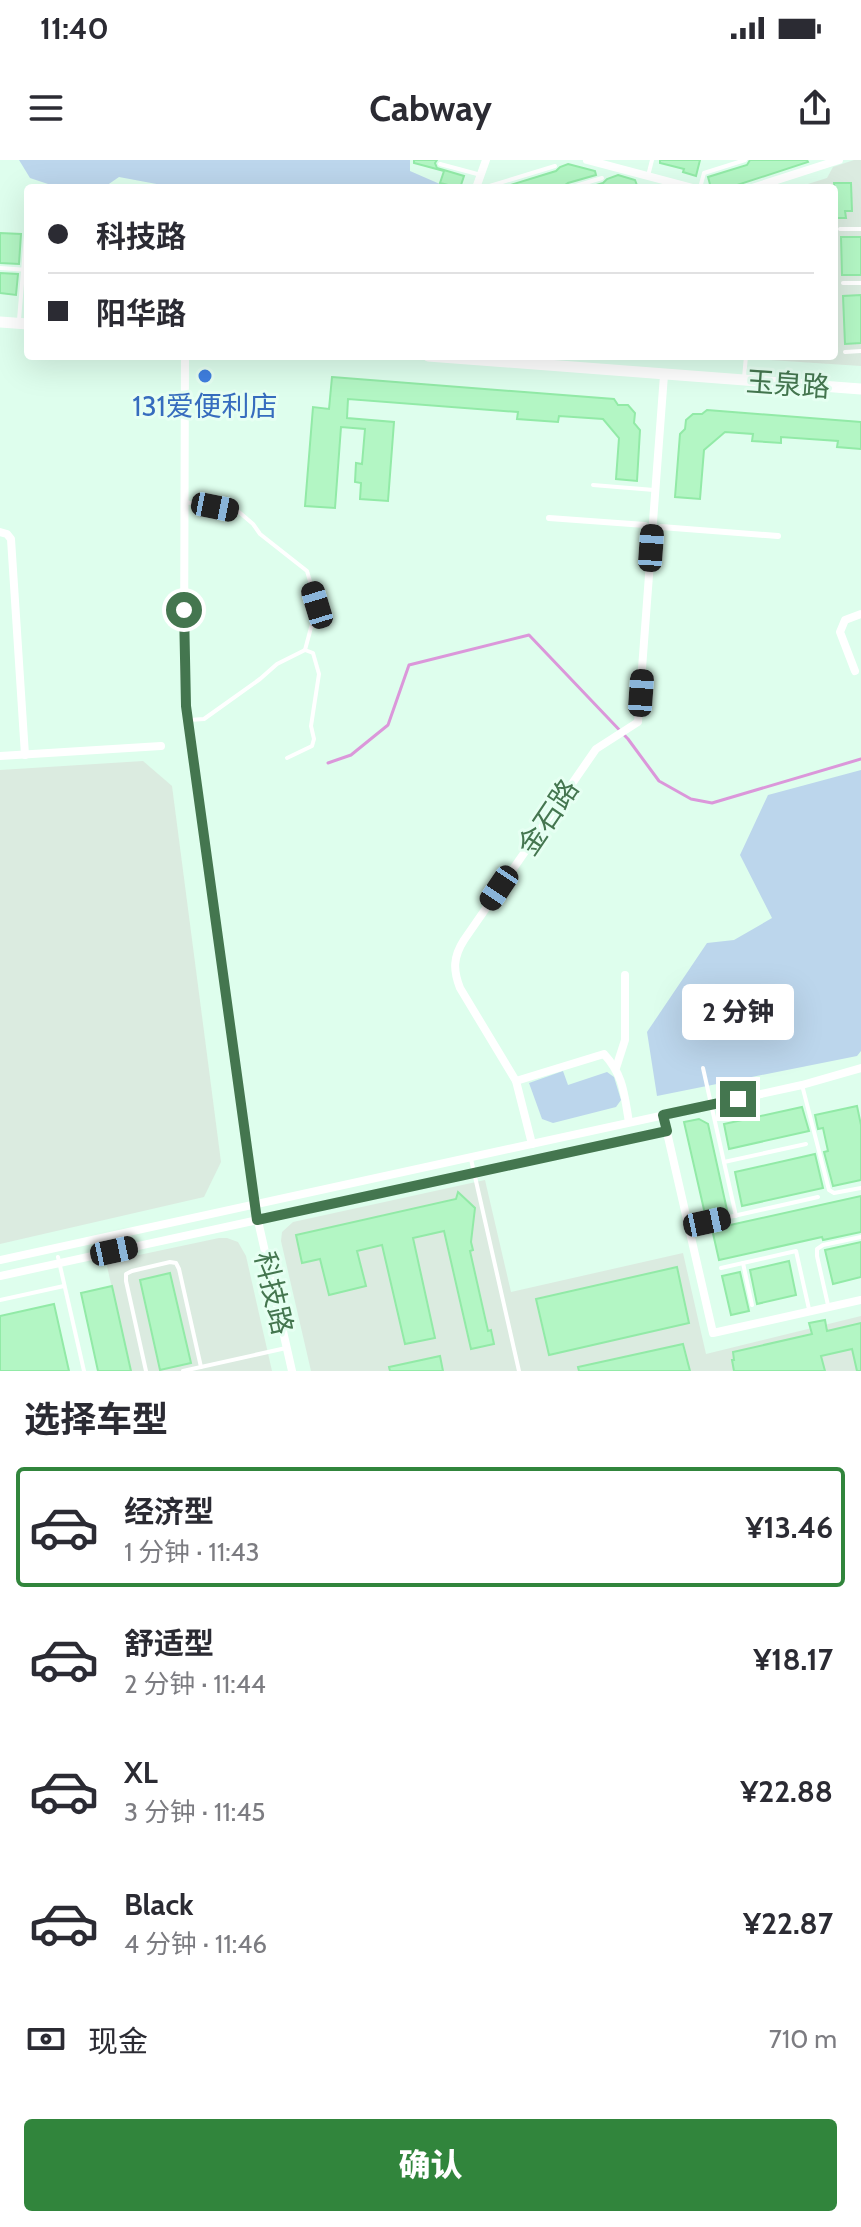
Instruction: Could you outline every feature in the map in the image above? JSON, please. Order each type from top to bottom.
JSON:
[{"type":"street","points":[[478,184],[486,160]]},
{"type":"street","points":[[587,160],[678,184]]},
{"type":"street","points":[[764,184],[839,160]]},
{"type":"street","points":[[0,322],[24,324]]},
{"type":"street","name":"科技路","points":[[185,360],[184,664],[188,720],[257,1220],[292,1371]]},
{"type":"street","name":"玉泉路","points":[[530,360],[584,362],[664,375],[861,389]]},
{"type":"street","points":[[656,490],[664,375]]},
{"type":"street","name":"金石路","points":[[532,1144],[516,1081],[460,988],[454,962],[457,951],[596,749],[638,722],[656,490]]},
{"type":"street","points":[[549,518],[645,525]]},
{"type":"street","points":[[661,527],[778,536]]},
{"type":"street","points":[[0,532],[11,539],[25,755]]},
{"type":"street","points":[[855,671],[840,632],[845,620],[861,614]]},
{"type":"street","points":[[0,756],[161,746]]},
{"type":"street","points":[[616,1068],[625,1040],[625,975]]},
{"type":"street","points":[[516,1081],[604,1054],[616,1068],[622,1083],[629,1122]]},
{"type":"street","points":[[0,1260],[802,1085],[861,1068]]},
{"type":"street","points":[[663,1115],[713,1333],[861,1300]]},
{"type":"street","points":[[0,1276],[667,1131]]},
{"type":"lane","points":[[648,176],[652,160]]},
{"type":"lane","points":[[701,184],[706,172],[745,160]]},
{"type":"lane","points":[[440,164],[481,175]]},
{"type":"lane","points":[[496,184],[555,166]]},
{"type":"lane","points":[[582,184],[602,178]]},
{"type":"lane","points":[[840,229],[861,229]]},
{"type":"lane","points":[[0,268],[24,270]]},
{"type":"lane","points":[[843,283],[861,283]]},
{"type":"lane","points":[[845,352],[861,351]]},
{"type":"lane","points":[[744,381],[746,360]]},
{"type":"lane","points":[[593,485],[656,490]]},
{"type":"lane","points":[[185,502],[239,512],[260,534],[307,571],[317,605],[305,650]]},
{"type":"lane","points":[[188,720],[204,719],[277,664],[305,650],[313,653],[319,674],[311,726],[314,739],[312,746],[287,758]]},
{"type":"lane","points":[[703,1068],[736,1216]]},
{"type":"lane","points":[[802,1085],[829,1190],[834,1193],[861,1188]]},
{"type":"lane","points":[[724,1162],[806,1144]]},
{"type":"lane","points":[[471,1157],[519,1371]]},
{"type":"lane","points":[[707,1222],[818,1197]]},
{"type":"lane","points":[[828,1308],[817,1249],[861,1237]]},
{"type":"lane","points":[[721,1268],[796,1251],[810,1312]]},
{"type":"lane","points":[[58,1257],[84,1371]]},
{"type":"lane","points":[[146,1371],[126,1274],[170,1262],[176,1263],[179,1269],[201,1367]]},
{"type":"lane","points":[[743,1263],[752,1305]]},
{"type":"lane","points":[[0,1300],[65,1286]]},
{"type":"lane","points":[[183,1371],[286,1348]]},
{"type":"lane","points":[[213,1364],[214,1371]]},
{"type":"shaded area","points":[[19,160],[410,160],[410,171],[440,184],[157,184],[119,177],[109,184],[48,184],[30,178]]},
{"type":"shaded area","points":[[861,160],[861,366],[771,360],[838,360],[838,184],[808,184],[827,178],[833,167]]},
{"type":"shaded area","points":[[143,761],[172,786],[221,1162],[204,1197],[0,1244],[0,770]]},
{"type":"shaded area","points":[[861,770],[861,1051],[857,1056],[657,1096],[647,1032],[707,943],[734,940],[772,918],[740,855],[768,795]]},
{"type":"shaded area","points":[[563,1071],[568,1085],[607,1072],[614,1077],[621,1100],[616,1107],[553,1123],[542,1119],[529,1083]]},
{"type":"shaded area","points":[[485,1180],[511,1292],[683,1253],[706,1354],[861,1316],[861,1371],[311,1371],[281,1241],[282,1232],[293,1222]]},
{"type":"shaded area","points":[[219,1238],[238,1242],[246,1256],[272,1371],[131,1371],[106,1262]]},
{"type":"building","points":[[414,160],[437,160],[437,168],[464,176],[461,184],[440,183],[444,171],[414,163]]},
{"type":"building","points":[[660,160],[700,160],[696,176],[683,172],[684,169],[660,163]]},
{"type":"building","points":[[750,160],[808,162],[740,184],[710,184],[708,177],[747,165]]},
{"type":"building","points":[[568,164],[595,171],[596,175],[567,184],[514,184],[556,171]]},
{"type":"building","points":[[618,175],[635,180],[636,184],[600,184]]},
{"type":"building","points":[[851,183],[852,211],[845,211],[846,218],[838,218],[838,184],[834,184]]},
{"type":"building","points":[[0,233],[21,234],[19,264],[0,263]]},
{"type":"building","points":[[841,237],[861,237],[861,275],[842,275]]},
{"type":"building","points":[[0,273],[18,274],[16,295],[0,293]]},
{"type":"building","points":[[861,295],[861,343],[845,344],[843,296]]},
{"type":"building","points":[[332,377],[614,399],[618,405],[628,405],[635,413],[634,423],[640,430],[637,481],[616,479],[619,438],[603,419],[559,416],[558,422],[517,419],[518,412],[348,399],[347,418],[394,422],[388,501],[360,499],[361,483],[355,482],[356,463],[362,464],[365,429],[341,427],[335,508],[305,506],[313,407],[329,409]]},
{"type":"building","points":[[707,410],[861,422],[861,449],[837,447],[838,441],[781,437],[781,443],[752,441],[753,434],[725,432],[704,450],[700,499],[675,497],[680,434],[685,429],[686,420],[693,414],[702,414]]},
{"type":"building","points":[[857,1106],[861,1125],[861,1180],[833,1186],[824,1152],[828,1151],[823,1128],[818,1129],[815,1115]]},
{"type":"building","points":[[802,1107],[809,1131],[729,1149],[724,1124]]},
{"type":"building","points":[[699,1119],[708,1124],[727,1210],[705,1214],[684,1122]]},
{"type":"building","points":[[815,1154],[823,1188],[742,1206],[735,1172]]},
{"type":"building","points":[[458,1192],[475,1208],[473,1250],[470,1251],[488,1331],[491,1330],[494,1344],[471,1349],[444,1231],[413,1238],[435,1338],[405,1344],[382,1245],[357,1251],[366,1286],[329,1295],[320,1259],[302,1263],[296,1235],[456,1199]]},
{"type":"building","points":[[861,1196],[861,1232],[823,1240],[822,1237],[719,1260],[712,1229]]},
{"type":"building","points":[[861,1242],[861,1277],[833,1284],[825,1250]]},
{"type":"building","points":[[789,1261],[796,1295],[757,1304],[750,1270]]},
{"type":"building","points":[[677,1267],[689,1323],[549,1355],[536,1299]]},
{"type":"building","points":[[740,1272],[749,1311],[731,1315],[722,1276]]},
{"type":"building","points":[[170,1273],[191,1363],[160,1370],[140,1280]]},
{"type":"building","points":[[112,1286],[131,1371],[98,1371],[81,1293]]},
{"type":"building","points":[[54,1304],[69,1371],[0,1371],[0,1316]]},
{"type":"building","points":[[825,1320],[827,1331],[861,1323],[861,1371],[857,1371],[852,1349],[821,1356],[825,1371],[734,1371],[733,1352],[812,1334],[809,1323]]},
{"type":"building","points":[[683,1344],[690,1371],[579,1371],[578,1367]]},
{"type":"building","points":[[440,1356],[443,1371],[390,1371],[389,1367]]},
{"type":"waterway","points":[[328,763],[351,755],[388,725],[409,665],[529,635],[628,739],[659,781],[691,799],[712,803],[861,759]]},
{"type":"place","name":"131爱便利店","points":[[205,376]]},
{"type":"route","points":[[184,610],[186,706],[257,1220],[667,1131],[663,1115],[738,1099]]}]
